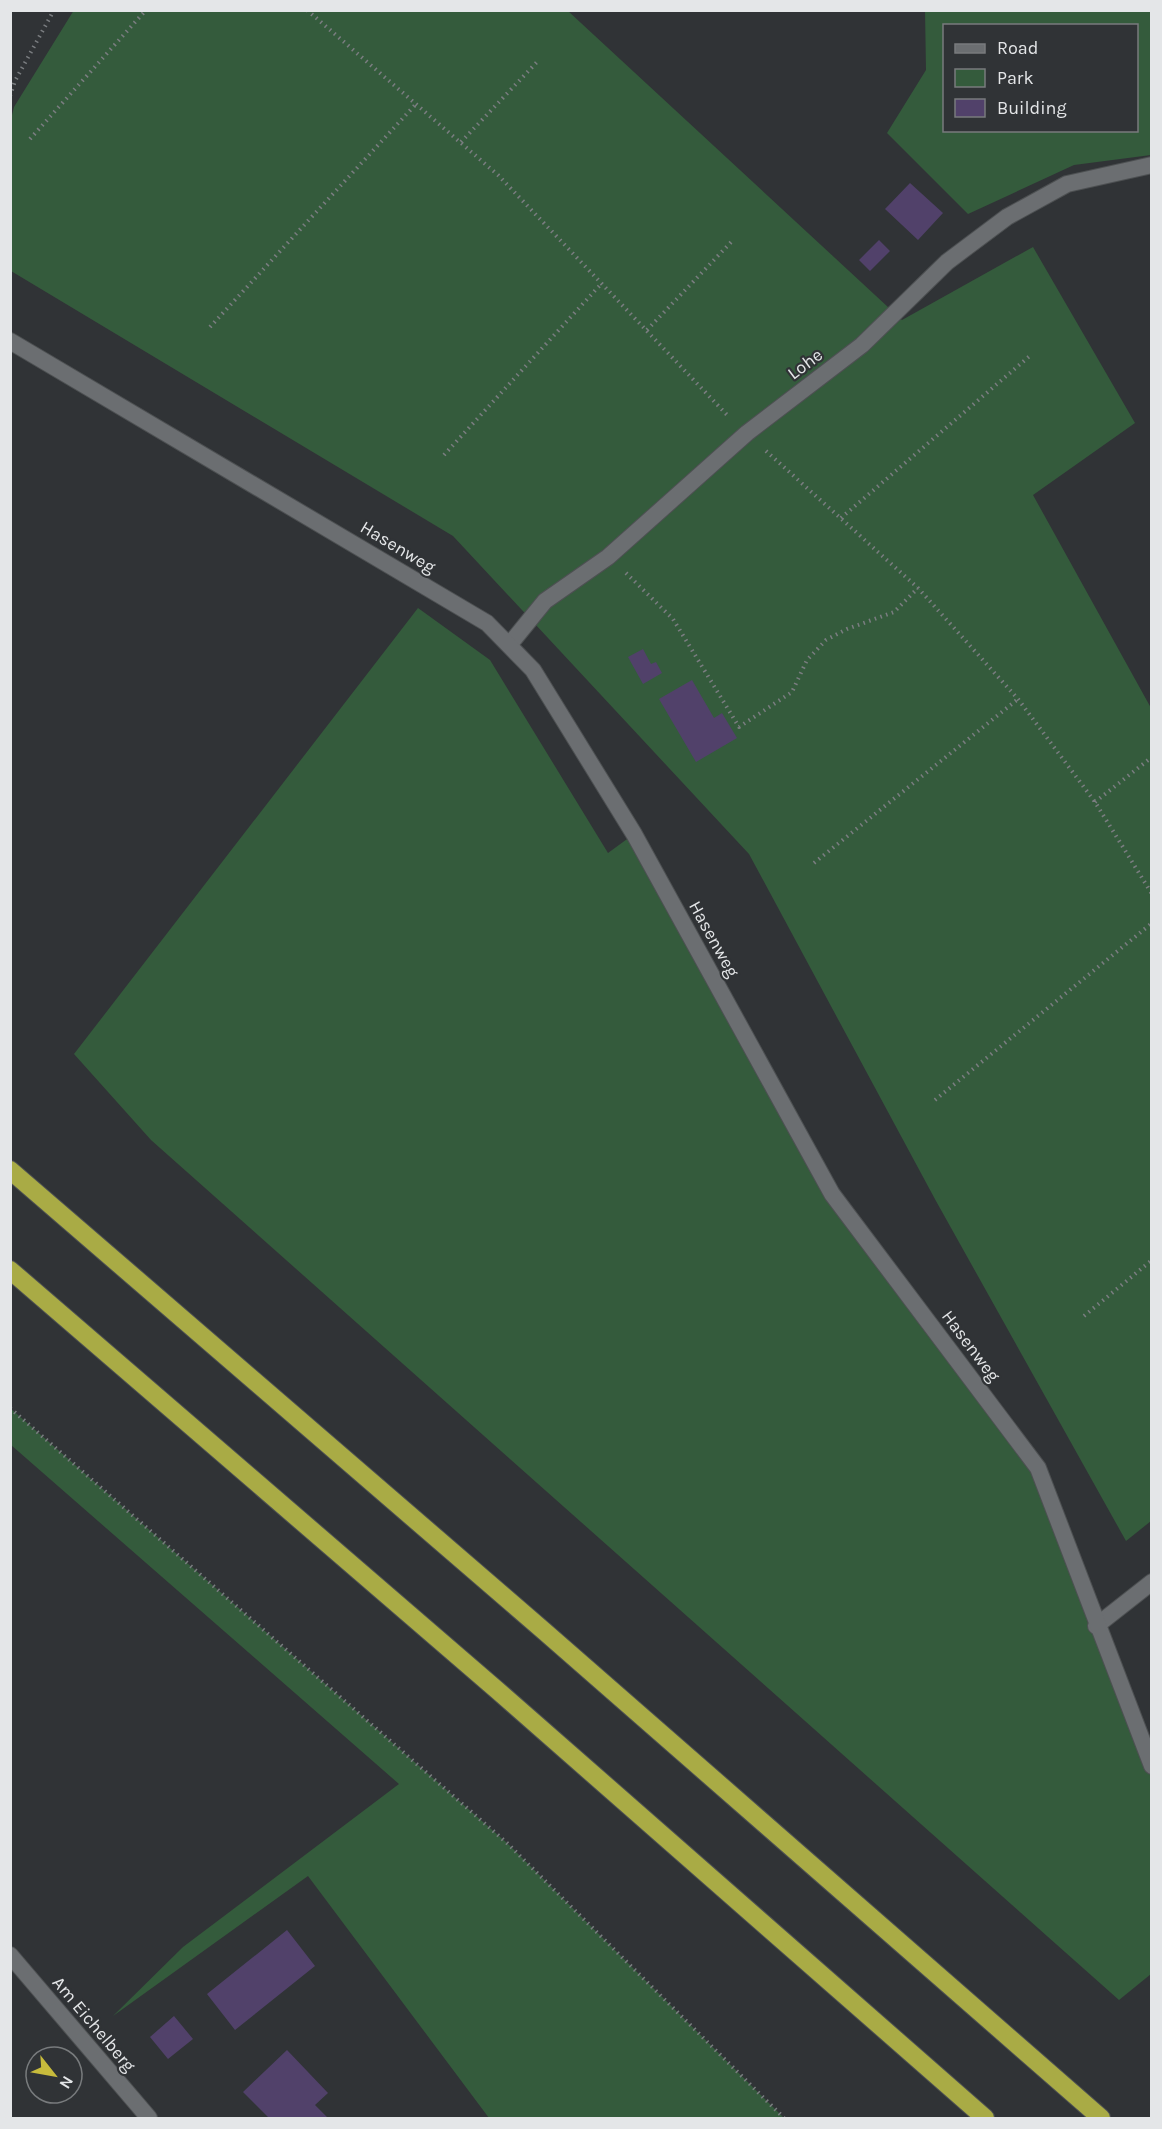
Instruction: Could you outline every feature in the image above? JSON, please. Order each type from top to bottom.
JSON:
[{"type":"highway","points":[[10,1170],[553,1639],[1101,2118]]},
{"type":"highway","points":[[10,1270],[497,1690],[985,2118]]},
{"type":"street","name":"Lohe","points":[[510,644],[545,601],[608,556],[747,433],[862,345],[947,262],[1007,217],[1067,184],[1152,165]]},
{"type":"street","name":"Hasenweg","points":[[10,340],[487,623],[533,670],[634,834],[832,1194],[1038,1468],[1068,1542],[1096,1626],[1152,1766]]},
{"type":"street","points":[[1096,1626],[1152,1582]]},
{"type":"street","name":"Am Eichelberg","points":[[10,1955],[149,2118]]},
{"type":"path","points":[[10,96],[15,81],[54,10]]},
{"type":"path","points":[[30,139],[146,10]]},
{"type":"path","points":[[307,10],[498,174],[747,433],[918,588],[1018,699],[1095,802],[1152,894]]},
{"type":"path","points":[[461,142],[538,61]]},
{"type":"path","points":[[210,327],[416,104]]},
{"type":"path","points":[[647,330],[734,239]]},
{"type":"path","points":[[444,455],[602,284]]},
{"type":"path","points":[[841,518],[1032,354]]},
{"type":"path","points":[[608,556],[673,619],[739,727],[792,692],[807,660],[826,640],[847,629],[894,612],[918,588]]},
{"type":"path","points":[[814,863],[1018,699]]},
{"type":"path","points":[[1095,802],[1152,757]]},
{"type":"path","points":[[935,1100],[1152,923]]},
{"type":"path","points":[[1084,1316],[1152,1260]]},
{"type":"path","points":[[10,1408],[507,1843],[784,2118]]},
{"type":"green space","points":[[74,10],[568,11],[902,320],[1033,247],[1135,423],[1033,495],[1151,708],[1151,1521],[1126,1541],[936,1201],[749,854],[453,536],[11,271],[10,123],[14,107]]},
{"type":"green space","points":[[925,10],[1151,11],[1151,155],[1074,165],[968,214],[887,133],[926,70]]},
{"type":"green space","points":[[418,608],[490,660],[608,853],[634,834],[832,1194],[1038,1468],[1151,1766],[1151,1974],[1119,2000],[151,1140],[74,1054]]},
{"type":"green space","points":[[10,1408],[507,1843],[784,2118],[489,2118],[308,1876],[113,2016],[183,1947],[399,1784],[11,1445]]},
{"type":"building","points":[[910,183],[943,213],[918,240],[885,209]]},
{"type":"building","points":[[879,240],[890,251],[870,271],[859,260]]},
{"type":"building","points":[[643,649],[651,664],[656,662],[662,673],[643,684],[628,657]]},
{"type":"building","points":[[692,680],[714,718],[722,713],[737,738],[696,762],[659,699]]},
{"type":"building","points":[[287,1930],[315,1966],[235,2030],[207,1994]]},
{"type":"building","points":[[174,2016],[193,2039],[168,2059],[150,2037]]},
{"type":"building","points":[[287,2050],[328,2093],[315,2105],[328,2118],[269,2118],[243,2092]]}]
